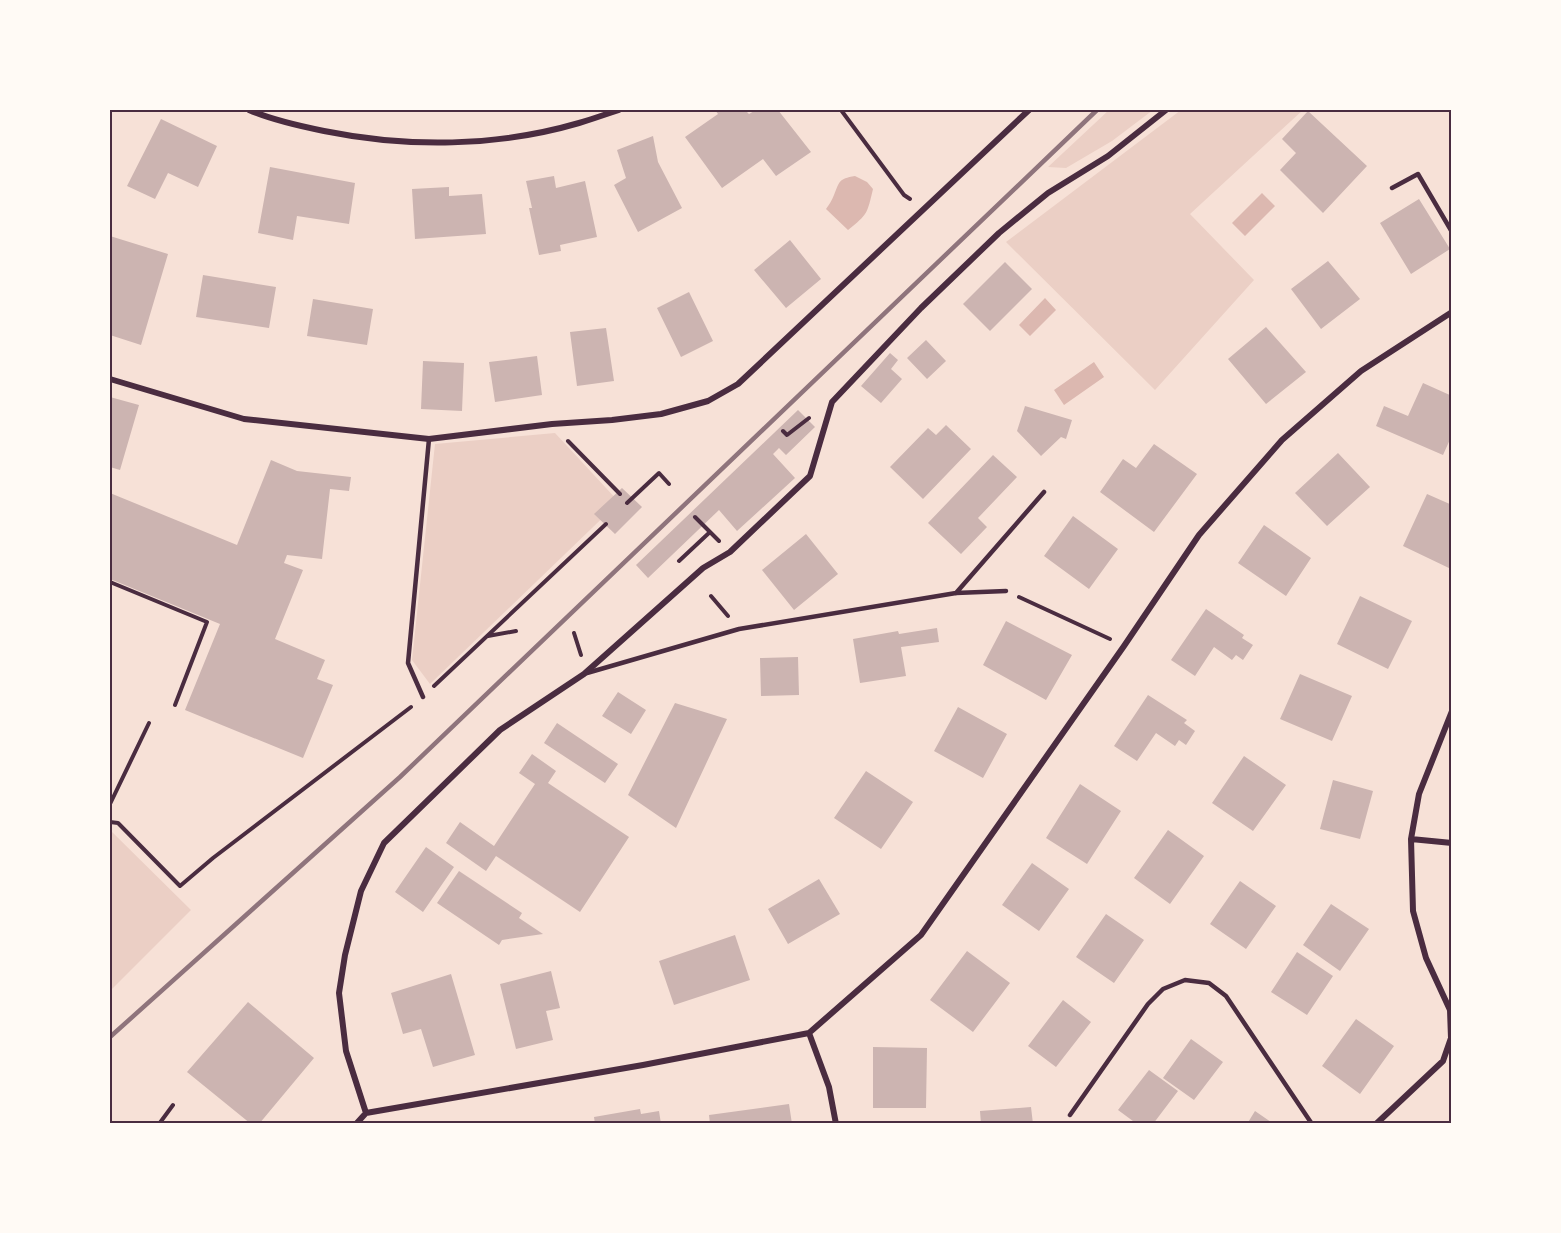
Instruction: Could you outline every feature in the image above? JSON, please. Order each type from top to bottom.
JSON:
[{"type":"street","points":[[249,110],[300,126],[347,136],[441,143],[488,140],[534,132],[578,123],[619,110]]},
{"type":"street","points":[[110,379],[244,419],[429,439],[661,414],[708,401],[738,384],[1029,110]]},
{"type":"street","points":[[366,1113],[346,1051],[339,993],[345,955],[361,891],[384,843],[500,730],[584,674],[703,568],[730,552],[810,476],[832,402],[928,301],[999,233],[1048,193],[1108,156],[1166,110]]},
{"type":"street","points":[[356,1124],[366,1113],[632,1067],[809,1033],[921,935],[1124,646],[1198,535],[1282,440],[1362,371],[1452,312]]},
{"type":"street","points":[[1376,1124],[1443,1061],[1451,1038],[1450,1010],[1426,958],[1413,911],[1411,839],[1419,794],[1452,711]]},
{"type":"street","points":[[1411,839],[1452,843]]},
{"type":"street","points":[[809,1033],[829,1087],[836,1124]]},
{"type":"lane","points":[[1392,188],[1418,174],[1452,232]]},
{"type":"lane","points":[[423,697],[408,663],[429,439]]},
{"type":"lane","points":[[956,593],[1044,492]]},
{"type":"lane","points":[[584,674],[739,629],[956,593],[1006,591]]},
{"type":"lane","points":[[1070,1115],[1148,1004],[1163,989],[1185,980],[1209,983],[1226,996],[1312,1124]]},
{"type":"path","points":[[841,110],[904,195],[924,209]]},
{"type":"path","points":[[800,415],[806,421]]},
{"type":"path","points":[[552,424],[620,494]]},
{"type":"path","points":[[627,503],[659,473],[669,484]]},
{"type":"path","points":[[680,561],[710,532],[695,517]]},
{"type":"path","points":[[110,822],[118,823],[180,886],[222,851],[423,697],[606,524]]},
{"type":"path","points":[[110,582],[207,622],[175,705]]},
{"type":"path","points":[[1006,591],[1124,646]]},
{"type":"path","points":[[711,596],[739,629]]},
{"type":"path","points":[[487,636],[516,632]]},
{"type":"path","points":[[574,633],[581,655]]},
{"type":"path","points":[[110,804],[149,723]]},
{"type":"path","points":[[159,1124],[173,1105]]},
{"type":"shaded area","points":[[1109,110],[1153,110],[1112,141],[1066,168],[1048,167]]},
{"type":"shaded area","points":[[1181,110],[1303,110],[1190,214],[1254,280],[1155,390],[1006,242]]},
{"type":"shaded area","points":[[855,176],[867,182],[873,189],[866,213],[848,230],[826,209],[840,181]]},
{"type":"shaded area","points":[[1262,193],[1275,206],[1245,236],[1232,223]]},
{"type":"shaded area","points":[[1045,298],[1056,310],[1030,336],[1019,325]]},
{"type":"shaded area","points":[[1094,362],[1104,377],[1064,405],[1054,390]]},
{"type":"shaded area","points":[[555,433],[619,502],[430,684],[412,660],[435,444]]},
{"type":"shaded area","points":[[110,830],[191,910],[110,991]]},
{"type":"building","points":[[715,110],[745,110],[749,114],[756,110],[778,110],[811,152],[776,176],[763,159],[722,188],[685,137],[718,114]]},
{"type":"building","points":[[1308,111],[1367,166],[1323,213],[1280,170],[1296,153],[1282,139]]},
{"type":"building","points":[[161,119],[217,146],[198,187],[168,173],[155,199],[127,186]]},
{"type":"building","points":[[653,136],[658,162],[682,208],[638,232],[614,185],[626,178],[617,150]]},
{"type":"building","points":[[270,167],[355,183],[349,224],[297,216],[293,240],[258,233]]},
{"type":"building","points":[[554,176],[556,188],[585,181],[597,237],[560,245],[561,251],[539,255],[526,181]]},
{"type":"building","points":[[449,187],[449,196],[482,194],[486,234],[415,239],[412,189]]},
{"type":"building","points":[[1419,199],[1450,249],[1411,274],[1380,223]]},
{"type":"building","points":[[110,236],[168,254],[141,345],[110,335]]},
{"type":"building","points":[[790,240],[821,279],[786,308],[754,270]]},
{"type":"building","points":[[1328,261],[1360,299],[1321,329],[1291,289]]},
{"type":"building","points":[[1005,262],[1032,289],[990,331],[963,304]]},
{"type":"building","points":[[203,275],[276,287],[269,328],[196,317]]},
{"type":"building","points":[[689,292],[713,341],[681,357],[657,308]]},
{"type":"building","points":[[313,299],[373,309],[367,345],[307,336]]},
{"type":"building","points":[[1266,327],[1306,372],[1266,404],[1228,359]]},
{"type":"building","points":[[606,328],[614,381],[577,386],[570,332]]},
{"type":"building","points":[[926,340],[946,361],[927,379],[907,358]]},
{"type":"building","points":[[890,353],[898,360],[891,369],[902,379],[881,403],[861,386]]},
{"type":"building","points":[[537,356],[542,395],[495,402],[489,362]]},
{"type":"building","points":[[423,361],[464,363],[462,411],[421,409]]},
{"type":"building","points":[[1423,383],[1452,396],[1452,435],[1443,455],[1376,426],[1384,406],[1408,416]]},
{"type":"building","points":[[110,397],[139,405],[120,470],[110,467]]},
{"type":"building","points":[[1025,406],[1072,420],[1066,439],[1061,437],[1041,456],[1017,431]]},
{"type":"building","points":[[798,410],[815,427],[786,455],[779,448],[773,454],[795,478],[737,531],[719,510],[648,578],[636,565]]},
{"type":"building","points":[[946,425],[971,449],[923,499],[890,467],[928,428],[936,435]]},
{"type":"building","points":[[1154,444],[1197,474],[1154,532],[1100,492],[1123,459],[1136,468]]},
{"type":"building","points":[[1338,453],[1370,487],[1327,526],[1295,493]]},
{"type":"building","points":[[993,455],[1017,477],[978,518],[987,527],[961,554],[928,523]]},
{"type":"building","points":[[271,460],[297,471],[351,477],[349,491],[330,489],[322,559],[287,555],[284,563],[303,570],[275,639],[325,660],[317,679],[333,685],[303,758],[185,710],[220,624],[110,579],[110,493],[237,545]]},
{"type":"building","points":[[622,488],[642,507],[615,534],[594,514]]},
{"type":"building","points":[[1427,494],[1452,505],[1451,569],[1403,546]]},
{"type":"building","points":[[1073,516],[1118,549],[1089,589],[1044,556]]},
{"type":"building","points":[[1264,525],[1311,558],[1286,596],[1238,563]]},
{"type":"building","points":[[806,534],[838,574],[794,610],[762,570]]},
{"type":"building","points":[[1360,596],[1412,621],[1388,669],[1337,644]]},
{"type":"building","points":[[1206,609],[1244,635],[1242,638],[1253,645],[1243,660],[1236,655],[1232,660],[1214,647],[1195,676],[1171,660]]},
{"type":"building","points":[[1006,621],[1072,655],[1046,700],[983,665]]},
{"type":"building","points":[[937,628],[939,642],[901,647],[906,676],[860,683],[853,639],[898,631],[899,634]]},
{"type":"building","points":[[798,657],[799,695],[761,696],[760,658]]},
{"type":"building","points":[[1300,674],[1352,696],[1332,741],[1280,719]]},
{"type":"building","points":[[618,692],[646,710],[631,734],[602,716]]},
{"type":"building","points":[[1148,695],[1187,720],[1184,723],[1195,731],[1186,745],[1179,740],[1175,746],[1156,733],[1137,761],[1114,746]]},
{"type":"building","points":[[675,703],[727,719],[676,828],[628,795]]},
{"type":"building","points":[[958,707],[1007,734],[983,778],[934,751]]},
{"type":"building","points":[[557,723],[618,764],[605,783],[544,743]]},
{"type":"building","points":[[532,754],[556,771],[548,783],[629,837],[580,912],[496,856],[486,871],[446,843],[460,822],[494,846],[535,784],[519,773]]},
{"type":"building","points":[[1244,756],[1286,785],[1253,831],[1212,803]]},
{"type":"building","points":[[866,771],[913,802],[881,849],[834,818]]},
{"type":"building","points":[[1333,780],[1373,791],[1360,839],[1320,829]]},
{"type":"building","points":[[1080,784],[1121,811],[1087,864],[1046,838]]},
{"type":"building","points":[[1168,830],[1204,856],[1170,904],[1134,878]]},
{"type":"building","points":[[426,847],[454,867],[423,912],[395,892]]},
{"type":"building","points":[[1032,863],[1069,889],[1039,931],[1002,905]]},
{"type":"building","points":[[459,871],[522,913],[519,918],[543,934],[502,940],[499,945],[437,903]]},
{"type":"building","points":[[819,879],[840,914],[788,944],[768,909]]},
{"type":"building","points":[[1240,881],[1276,906],[1246,949],[1210,924]]},
{"type":"building","points":[[1331,904],[1369,929],[1340,971],[1303,945]]},
{"type":"building","points":[[1106,914],[1144,940],[1114,983],[1076,957]]},
{"type":"building","points":[[735,935],[750,980],[674,1005],[659,961]]},
{"type":"building","points":[[967,951],[1010,983],[973,1032],[930,1000]]},
{"type":"building","points":[[1297,952],[1333,976],[1307,1015],[1271,992]]},
{"type":"building","points":[[551,971],[560,1008],[546,1011],[553,1040],[516,1049],[500,984]]},
{"type":"building","points":[[451,974],[475,1055],[433,1067],[421,1029],[403,1034],[391,993]]},
{"type":"building","points":[[1063,1000],[1091,1022],[1056,1067],[1028,1046]]},
{"type":"building","points":[[248,1002],[314,1058],[259,1124],[251,1124],[187,1072]]},
{"type":"building","points":[[1356,1019],[1394,1046],[1360,1094],[1322,1066]]},
{"type":"building","points":[[1191,1039],[1223,1062],[1194,1100],[1163,1078]]},
{"type":"building","points":[[873,1047],[927,1048],[926,1108],[873,1108]]},
{"type":"building","points":[[1149,1070],[1178,1091],[1153,1124],[1137,1124],[1118,1110]]},
{"type":"building","points":[[789,1104],[792,1124],[710,1124],[709,1115]]},
{"type":"building","points":[[1031,1107],[1033,1124],[981,1124],[980,1111]]},
{"type":"building","points":[[640,1109],[641,1114],[659,1111],[661,1124],[595,1124],[594,1117]]},
{"type":"building","points":[[1255,1111],[1274,1124],[1247,1124]]},
{"type":"railway","points":[[110,1037],[400,777],[1097,110]]}]
